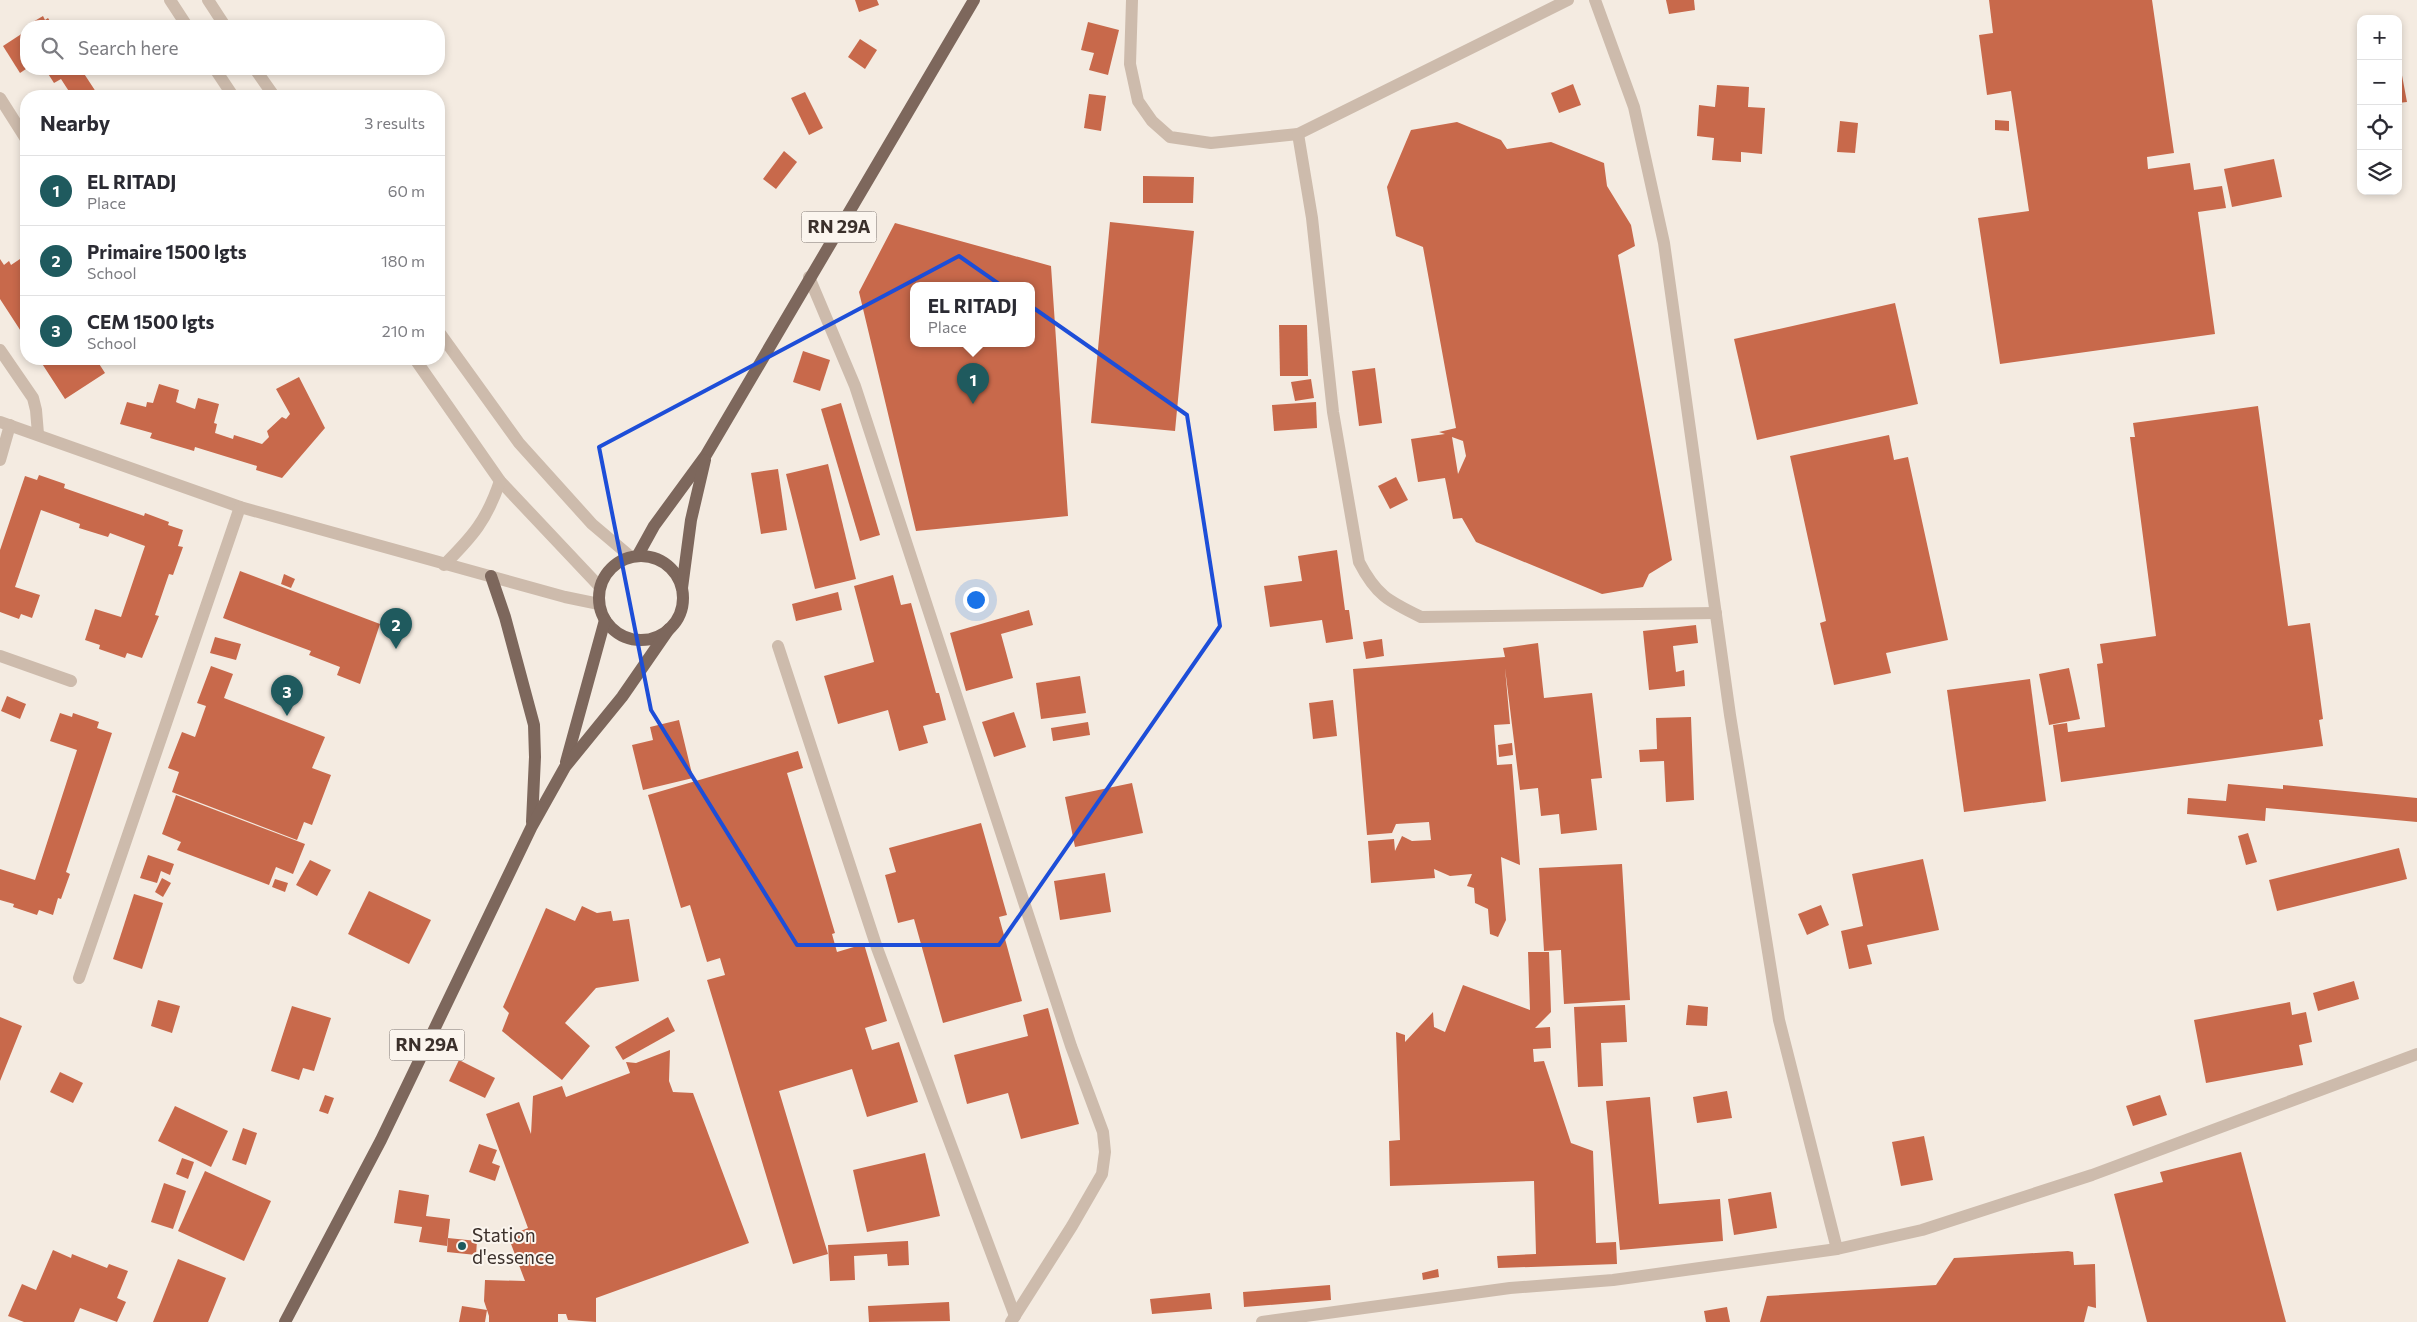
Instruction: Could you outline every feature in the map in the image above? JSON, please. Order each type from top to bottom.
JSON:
[{"type":"main road","name":"RN 29A","points":[[634,556],[706,455],[974,0]]},
{"type":"main road","name":"RN 29A","points":[[682,589],[691,520],[706,455]]},
{"type":"main road","points":[[634,556],[653,557],[666,564],[677,576],[682,589],[683,604],[678,618],[669,629],[656,637],[642,640],[628,638],[615,631],[605,620],[599,604],[600,587],[606,573],[617,563],[634,556]]},
{"type":"main road","points":[[491,576],[505,617],[534,725],[535,757],[532,826]]},
{"type":"main road","name":"RN 29A","points":[[565,767],[605,620]]},
{"type":"main road","name":"RN 29A","points":[[285,1322],[381,1140],[532,826],[565,767],[622,697],[669,629]]},
{"type":"street","points":[[170,0],[183,20]]},
{"type":"street","points":[[208,0],[222,20]]},
{"type":"street","points":[[1132,0],[1130,64],[1138,101],[1152,121],[1170,137],[1211,143],[1298,134],[1568,0]]},
{"type":"street","points":[[1595,0],[1634,107],[1664,243],[1716,613],[1779,1020],[1837,1249]]},
{"type":"street","points":[[219,75],[229,90]]},
{"type":"street","points":[[259,75],[270,90]]},
{"type":"street","points":[[0,98],[20,130]]},
{"type":"street","points":[[1298,134],[1312,218],[1333,412],[1359,562],[1369,582],[1386,600],[1421,618],[1716,613]]},
{"type":"street","points":[[809,278],[855,386],[1071,1046],[1103,1132],[1105,1152],[1102,1174],[1072,1226],[1013,1319]]},
{"type":"street","points":[[445,340],[519,443],[592,524],[634,556]]},
{"type":"street","points":[[0,350],[33,398],[38,434]]},
{"type":"street","points":[[418,365],[500,481],[600,587]]},
{"type":"street","points":[[0,460],[5,424],[38,434],[240,507],[444,565],[565,597],[599,604]]},
{"type":"street","points":[[444,565],[473,536],[491,507],[500,481]]},
{"type":"street","points":[[79,978],[240,507]]},
{"type":"street","points":[[778,646],[878,948],[1013,1319]]},
{"type":"street","points":[[0,656],[70,681]]},
{"type":"street","points":[[1262,1322],[1510,1288],[1613,1280],[1837,1249],[1922,1230],[2092,1175],[2417,1054]]},
{"type":"highlighted area","points":[[959,256],[1187,415],[1220,626],[999,945],[797,945],[651,710],[599,447]]},
{"type":"building","points":[[855,0],[877,0],[879,5],[859,12]]},
{"type":"building","points":[[1666,0],[1694,0],[1695,10],[1669,14]]},
{"type":"building","points":[[1989,0],[2152,0],[2174,153],[2147,157],[2148,169],[2190,163],[2194,190],[2222,186],[2226,208],[2198,212],[2215,334],[2000,364],[1978,218],[2029,211],[2011,91],[1987,95],[1979,35],[1993,33]]},
{"type":"building","points":[[43,16],[45,20],[36,20]]},
{"type":"building","points":[[1088,22],[1119,30],[1108,75],[1089,70],[1094,53],[1081,50]]},
{"type":"building","points":[[20,35],[20,73],[3,46]]},
{"type":"building","points":[[860,39],[877,50],[865,69],[848,57]]},
{"type":"building","points":[[49,75],[85,75],[95,90],[68,90],[61,79],[54,83]]},
{"type":"building","points":[[2402,75],[2407,102],[2402,103]]},
{"type":"building","points":[[1573,84],[1581,105],[1559,113],[1551,93]]},
{"type":"building","points":[[1717,85],[1749,87],[1748,107],[1765,108],[1762,154],[1741,152],[1741,162],[1712,160],[1714,138],[1697,136],[1699,105],[1715,107]]},
{"type":"building","points":[[805,92],[823,128],[809,135],[791,98]]},
{"type":"building","points":[[1089,94],[1106,96],[1101,131],[1084,128]]},
{"type":"building","points":[[1995,120],[2009,121],[2009,131],[1995,130]]},
{"type":"building","points":[[1840,121],[1858,123],[1855,153],[1837,152]]},
{"type":"building","points":[[1457,122],[1501,140],[1507,149],[1551,142],[1604,163],[1607,186],[1631,225],[1635,246],[1618,255],[1672,560],[1649,574],[1643,587],[1602,594],[1476,542],[1462,518],[1453,519],[1445,478],[1418,482],[1411,439],[1445,434],[1439,432],[1456,428],[1423,247],[1396,236],[1387,187],[1411,130]],"holes":[[[1452,437],[1463,441],[1466,456],[1458,474]]]},
{"type":"building","points":[[784,151],[797,162],[776,189],[763,179]]},
{"type":"building","points":[[2274,159],[2282,197],[2232,207],[2224,169]]},
{"type":"building","points":[[1143,176],[1194,177],[1193,203],[1143,203]]},
{"type":"building","points":[[1110,222],[1194,231],[1175,431],[1091,423]]},
{"type":"building","points":[[895,223],[1051,266],[1068,516],[916,531],[859,292]]},
{"type":"building","points":[[0,259],[4,265],[9,261],[11,265],[20,259],[20,330],[0,299]]},
{"type":"building","points":[[1895,303],[1918,404],[1757,440],[1734,339]]},
{"type":"building","points":[[1279,325],[1307,325],[1308,376],[1280,376]]},
{"type":"building","points":[[803,351],[830,360],[820,391],[793,382]]},
{"type":"building","points":[[43,365],[100,365],[105,373],[65,399]]},
{"type":"building","points":[[1375,368],[1382,423],[1359,426],[1352,371]]},
{"type":"building","points":[[299,377],[325,428],[282,478],[256,470],[257,466],[195,447],[194,451],[150,438],[152,433],[120,424],[127,402],[146,407],[147,402],[153,403],[159,384],[179,390],[176,402],[195,409],[198,398],[219,404],[214,423],[217,424],[215,433],[233,439],[234,435],[262,444],[269,437],[267,431],[282,417],[286,419],[290,414],[276,389]]},
{"type":"building","points":[[1311,379],[1314,398],[1295,401],[1291,382]]},
{"type":"building","points":[[1316,402],[1317,428],[1274,431],[1272,405]]},
{"type":"building","points":[[841,403],[880,535],[860,541],[821,409]]},
{"type":"building","points":[[2258,406],[2288,626],[2310,623],[2323,719],[2319,720],[2323,746],[2061,782],[2053,725],[2067,723],[2068,732],[2105,727],[2097,664],[2103,663],[2100,644],[2156,636],[2130,437],[2135,437],[2133,423]]},
{"type":"building","points":[[1889,435],[1894,460],[1908,457],[1948,640],[1886,653],[1891,673],[1834,685],[1820,623],[1826,621],[1790,456]]},
{"type":"building","points":[[828,464],[856,579],[815,589],[786,474]]},
{"type":"building","points":[[778,469],[787,530],[761,534],[751,473]]},
{"type":"building","points":[[39,475],[65,484],[64,488],[144,516],[145,513],[169,522],[168,525],[183,530],[178,546],[183,547],[173,575],[169,574],[155,615],[159,616],[142,658],[127,653],[125,658],[99,649],[100,645],[85,640],[95,609],[121,617],[145,546],[110,533],[108,537],[79,528],[80,524],[41,510],[15,587],[40,595],[32,618],[21,614],[19,619],[0,612],[0,550],[25,476],[37,480]]},
{"type":"building","points":[[1396,477],[1408,500],[1390,509],[1378,486]]},
{"type":"building","points":[[1337,550],[1345,610],[1349,610],[1353,639],[1326,643],[1322,620],[1270,627],[1264,586],[1302,581],[1298,556]]},
{"type":"building","points":[[240,571],[380,624],[360,684],[337,675],[340,667],[309,655],[311,651],[223,618]]},
{"type":"building","points":[[284,574],[295,579],[291,588],[281,584]]},
{"type":"building","points":[[893,575],[901,605],[911,603],[936,693],[939,693],[946,720],[923,726],[928,743],[899,751],[888,710],[838,724],[824,676],[874,662],[854,586]]},
{"type":"building","points":[[838,592],[842,610],[796,621],[792,604]]},
{"type":"building","points":[[1029,610],[1033,625],[1001,634],[1013,678],[966,691],[950,633]]},
{"type":"building","points":[[1696,625],[1698,643],[1673,646],[1676,672],[1684,670],[1685,686],[1649,690],[1643,631]]},
{"type":"building","points":[[215,637],[241,644],[236,660],[210,653]]},
{"type":"building","points":[[1382,639],[1384,656],[1366,659],[1363,642]]},
{"type":"building","points":[[1538,643],[1544,698],[1592,693],[1602,778],[1591,779],[1597,830],[1561,834],[1559,814],[1541,816],[1538,788],[1520,790],[1505,668],[1510,724],[1494,725],[1497,765],[1512,764],[1520,865],[1501,857],[1506,920],[1498,937],[1490,934],[1488,909],[1475,903],[1474,888],[1467,886],[1472,874],[1450,876],[1434,869],[1435,878],[1371,883],[1368,841],[1394,839],[1395,851],[1402,836],[1412,841],[1431,840],[1429,822],[1396,824],[1392,833],[1367,835],[1353,669],[1505,657],[1503,648]]},
{"type":"building","points":[[211,666],[233,674],[224,698],[325,737],[312,768],[331,775],[312,825],[304,822],[297,840],[172,792],[179,772],[168,768],[182,732],[195,737],[206,706],[197,703]]},
{"type":"building","points":[[2069,668],[2080,719],[2049,725],[2039,674]]},
{"type":"building","points":[[1080,676],[1086,713],[1041,719],[1036,683]]},
{"type":"building","points":[[2030,679],[2046,801],[1964,812],[1947,690]]},
{"type":"building","points":[[7,696],[26,704],[20,719],[1,711]]},
{"type":"building","points":[[1333,700],[1337,736],[1313,739],[1309,703]]},
{"type":"building","points":[[1014,712],[1026,747],[994,757],[982,722]]},
{"type":"building","points":[[60,713],[72,717],[73,713],[99,722],[97,728],[112,733],[66,872],[70,874],[61,899],[58,898],[53,915],[39,910],[37,915],[13,907],[14,904],[0,900],[0,869],[35,880],[77,750],[50,741]]},
{"type":"building","points":[[1691,717],[1694,800],[1666,802],[1664,761],[1640,762],[1639,750],[1657,749],[1656,718]]},
{"type":"building","points":[[679,720],[693,778],[643,790],[632,745],[653,740],[650,727]]},
{"type":"building","points":[[1088,722],[1090,735],[1053,741],[1051,728]]},
{"type":"building","points":[[1512,743],[1513,755],[1499,757],[1498,745]]},
{"type":"building","points":[[798,751],[803,768],[787,773],[835,933],[832,934],[837,952],[864,944],[887,1021],[865,1028],[872,1050],[899,1042],[918,1102],[867,1117],[852,1069],[779,1091],[828,1254],[793,1264],[707,980],[725,975],[720,958],[707,962],[690,905],[681,908],[648,795]]},
{"type":"building","points":[[1132,783],[1143,833],[1075,847],[1065,797]]},
{"type":"building","points":[[2228,784],[2283,789],[2283,785],[2417,798],[2417,822],[2266,808],[2265,821],[2187,814],[2188,798],[2226,801]]},
{"type":"building","points":[[176,795],[305,844],[293,874],[276,867],[269,885],[177,850],[181,842],[162,834]]},
{"type":"building","points":[[981,823],[1007,915],[999,917],[1022,1001],[943,1023],[914,919],[898,923],[885,875],[896,872],[889,848]]},
{"type":"building","points":[[2248,833],[2257,862],[2246,865],[2238,836]]},
{"type":"building","points":[[2399,848],[2407,879],[2277,911],[2269,880]]},
{"type":"building","points":[[148,855],[174,864],[170,875],[161,871],[157,883],[140,878]]},
{"type":"building","points":[[1923,859],[1939,930],[1867,945],[1872,964],[1849,969],[1841,931],[1863,926],[1852,874]]},
{"type":"building","points":[[310,860],[331,870],[317,896],[296,885]]},
{"type":"building","points":[[1622,864],[1630,1000],[1564,1004],[1561,950],[1544,951],[1539,868]]},
{"type":"building","points":[[1105,873],[1111,912],[1060,920],[1054,881]]},
{"type":"building","points":[[162,878],[171,883],[163,897],[155,892]]},
{"type":"building","points":[[275,879],[288,883],[285,892],[272,887]]},
{"type":"building","points":[[369,891],[431,920],[409,964],[348,934]]},
{"type":"building","points":[[134,894],[163,903],[142,969],[113,959]]},
{"type":"building","points":[[1821,905],[1829,925],[1807,935],[1798,914]]},
{"type":"building","points":[[582,906],[597,913],[611,911],[613,921],[629,919],[639,981],[596,988],[565,1023],[590,1046],[562,1080],[502,1031],[509,1013],[503,1007],[546,908],[575,921]]},
{"type":"building","points":[[1528,952],[1549,952],[1551,1012],[1535,1028],[1550,1027],[1551,1048],[1533,1049],[1534,1062],[1544,1061],[1571,1143],[1593,1151],[1596,1243],[1616,1242],[1617,1264],[1498,1268],[1497,1256],[1536,1254],[1534,1181],[1390,1186],[1389,1141],[1400,1140],[1396,1032],[1405,1035],[1405,1042],[1433,1012],[1434,1027],[1445,1032],[1463,985],[1530,1010]]},
{"type":"building","points":[[2354,981],[2359,999],[2318,1011],[2313,993]]},
{"type":"building","points":[[158,1000],[180,1006],[172,1033],[151,1026]]},
{"type":"building","points":[[2290,1002],[2292,1015],[2306,1012],[2312,1042],[2299,1045],[2303,1065],[2206,1083],[2194,1020]]},
{"type":"building","points":[[1625,1005],[1627,1042],[1601,1043],[1603,1086],[1578,1087],[1574,1007]]},
{"type":"building","points":[[1688,1005],[1708,1007],[1707,1026],[1686,1025]]},
{"type":"building","points":[[292,1006],[331,1018],[314,1071],[303,1068],[299,1080],[271,1071]]},
{"type":"building","points":[[1048,1008],[1079,1124],[1021,1139],[1008,1093],[967,1104],[954,1055],[1028,1036],[1023,1015]]},
{"type":"building","points":[[0,1017],[22,1026],[0,1081]]},
{"type":"building","points":[[668,1017],[675,1031],[623,1060],[615,1047]]},
{"type":"building","points":[[670,1050],[669,1081],[673,1092],[693,1093],[749,1243],[596,1298],[596,1322],[568,1320],[566,1314],[558,1314],[558,1322],[489,1322],[484,1301],[485,1280],[525,1281],[508,1236],[528,1228],[486,1114],[519,1102],[531,1134],[533,1096],[562,1086],[566,1097],[630,1073],[626,1062],[636,1063]]},
{"type":"building","points":[[459,1060],[495,1078],[485,1098],[449,1081]]},
{"type":"building","points":[[60,1072],[83,1083],[73,1103],[50,1092]]},
{"type":"building","points":[[1727,1091],[1732,1118],[1697,1123],[1693,1097]]},
{"type":"building","points":[[325,1095],[334,1098],[328,1114],[319,1111]]},
{"type":"building","points":[[2160,1095],[2167,1115],[2133,1126],[2126,1106]]},
{"type":"building","points":[[1650,1097],[1659,1204],[1720,1199],[1723,1241],[1620,1250],[1606,1101]]},
{"type":"building","points":[[175,1106],[228,1131],[211,1167],[158,1141]]},
{"type":"building","points":[[243,1128],[257,1133],[246,1165],[232,1160]]},
{"type":"building","points":[[1924,1136],[1933,1180],[1901,1186],[1892,1142]]},
{"type":"building","points":[[479,1144],[497,1150],[492,1163],[500,1166],[495,1181],[469,1172]]},
{"type":"building","points":[[2241,1152],[2286,1322],[2147,1322],[2114,1194],[2163,1182],[2160,1172]]},
{"type":"building","points":[[925,1153],[940,1216],[867,1232],[853,1170]]},
{"type":"building","points":[[182,1158],[194,1162],[188,1179],[176,1174]]},
{"type":"building","points":[[205,1171],[271,1201],[244,1261],[178,1231]]},
{"type":"building","points":[[164,1183],[186,1191],[173,1229],[151,1222]]},
{"type":"building","points":[[399,1190],[429,1195],[426,1216],[450,1219],[447,1246],[419,1242],[422,1227],[394,1223]]},
{"type":"building","points":[[1771,1192],[1777,1228],[1734,1235],[1728,1199]]},
{"type":"building","name":"Station d'essence","points":[[448,1238],[477,1241],[476,1255],[447,1252]]},
{"type":"building","points":[[908,1241],[909,1265],[888,1266],[887,1254],[854,1256],[855,1280],[830,1281],[828,1245]]},
{"type":"building","points":[[53,1250],[71,1258],[72,1254],[107,1268],[109,1264],[128,1271],[117,1298],[126,1302],[117,1322],[80,1308],[74,1322],[24,1322],[8,1316],[22,1284],[36,1290]]},
{"type":"building","points":[[2073,1252],[2074,1265],[2095,1264],[2096,1308],[2088,1306],[2084,1322],[1760,1322],[1767,1296],[1936,1285],[1954,1258]]},
{"type":"building","points":[[178,1259],[226,1278],[208,1322],[153,1322]]},
{"type":"building","points":[[1438,1269],[1439,1277],[1423,1280],[1422,1273]]},
{"type":"building","points":[[1330,1285],[1331,1300],[1244,1307],[1243,1292]]},
{"type":"building","points":[[1210,1293],[1212,1309],[1152,1314],[1150,1299]]},
{"type":"building","points":[[949,1302],[950,1321],[869,1322],[868,1306]]},
{"type":"building","points":[[462,1306],[487,1310],[485,1322],[459,1322]]},
{"type":"building","points":[[1727,1307],[1730,1322],[1706,1322],[1704,1311]]},
{"type":"place","name":"EL RITADJ","points":[[973,404]]},
{"type":"place","name":"Primaire 1500 lgts","points":[[396,649]]},
{"type":"place","name":"CEM 1500 lgts","points":[[287,716]]},
{"type":"place","name":"Station d'essence","points":[[462,1246]]}]
